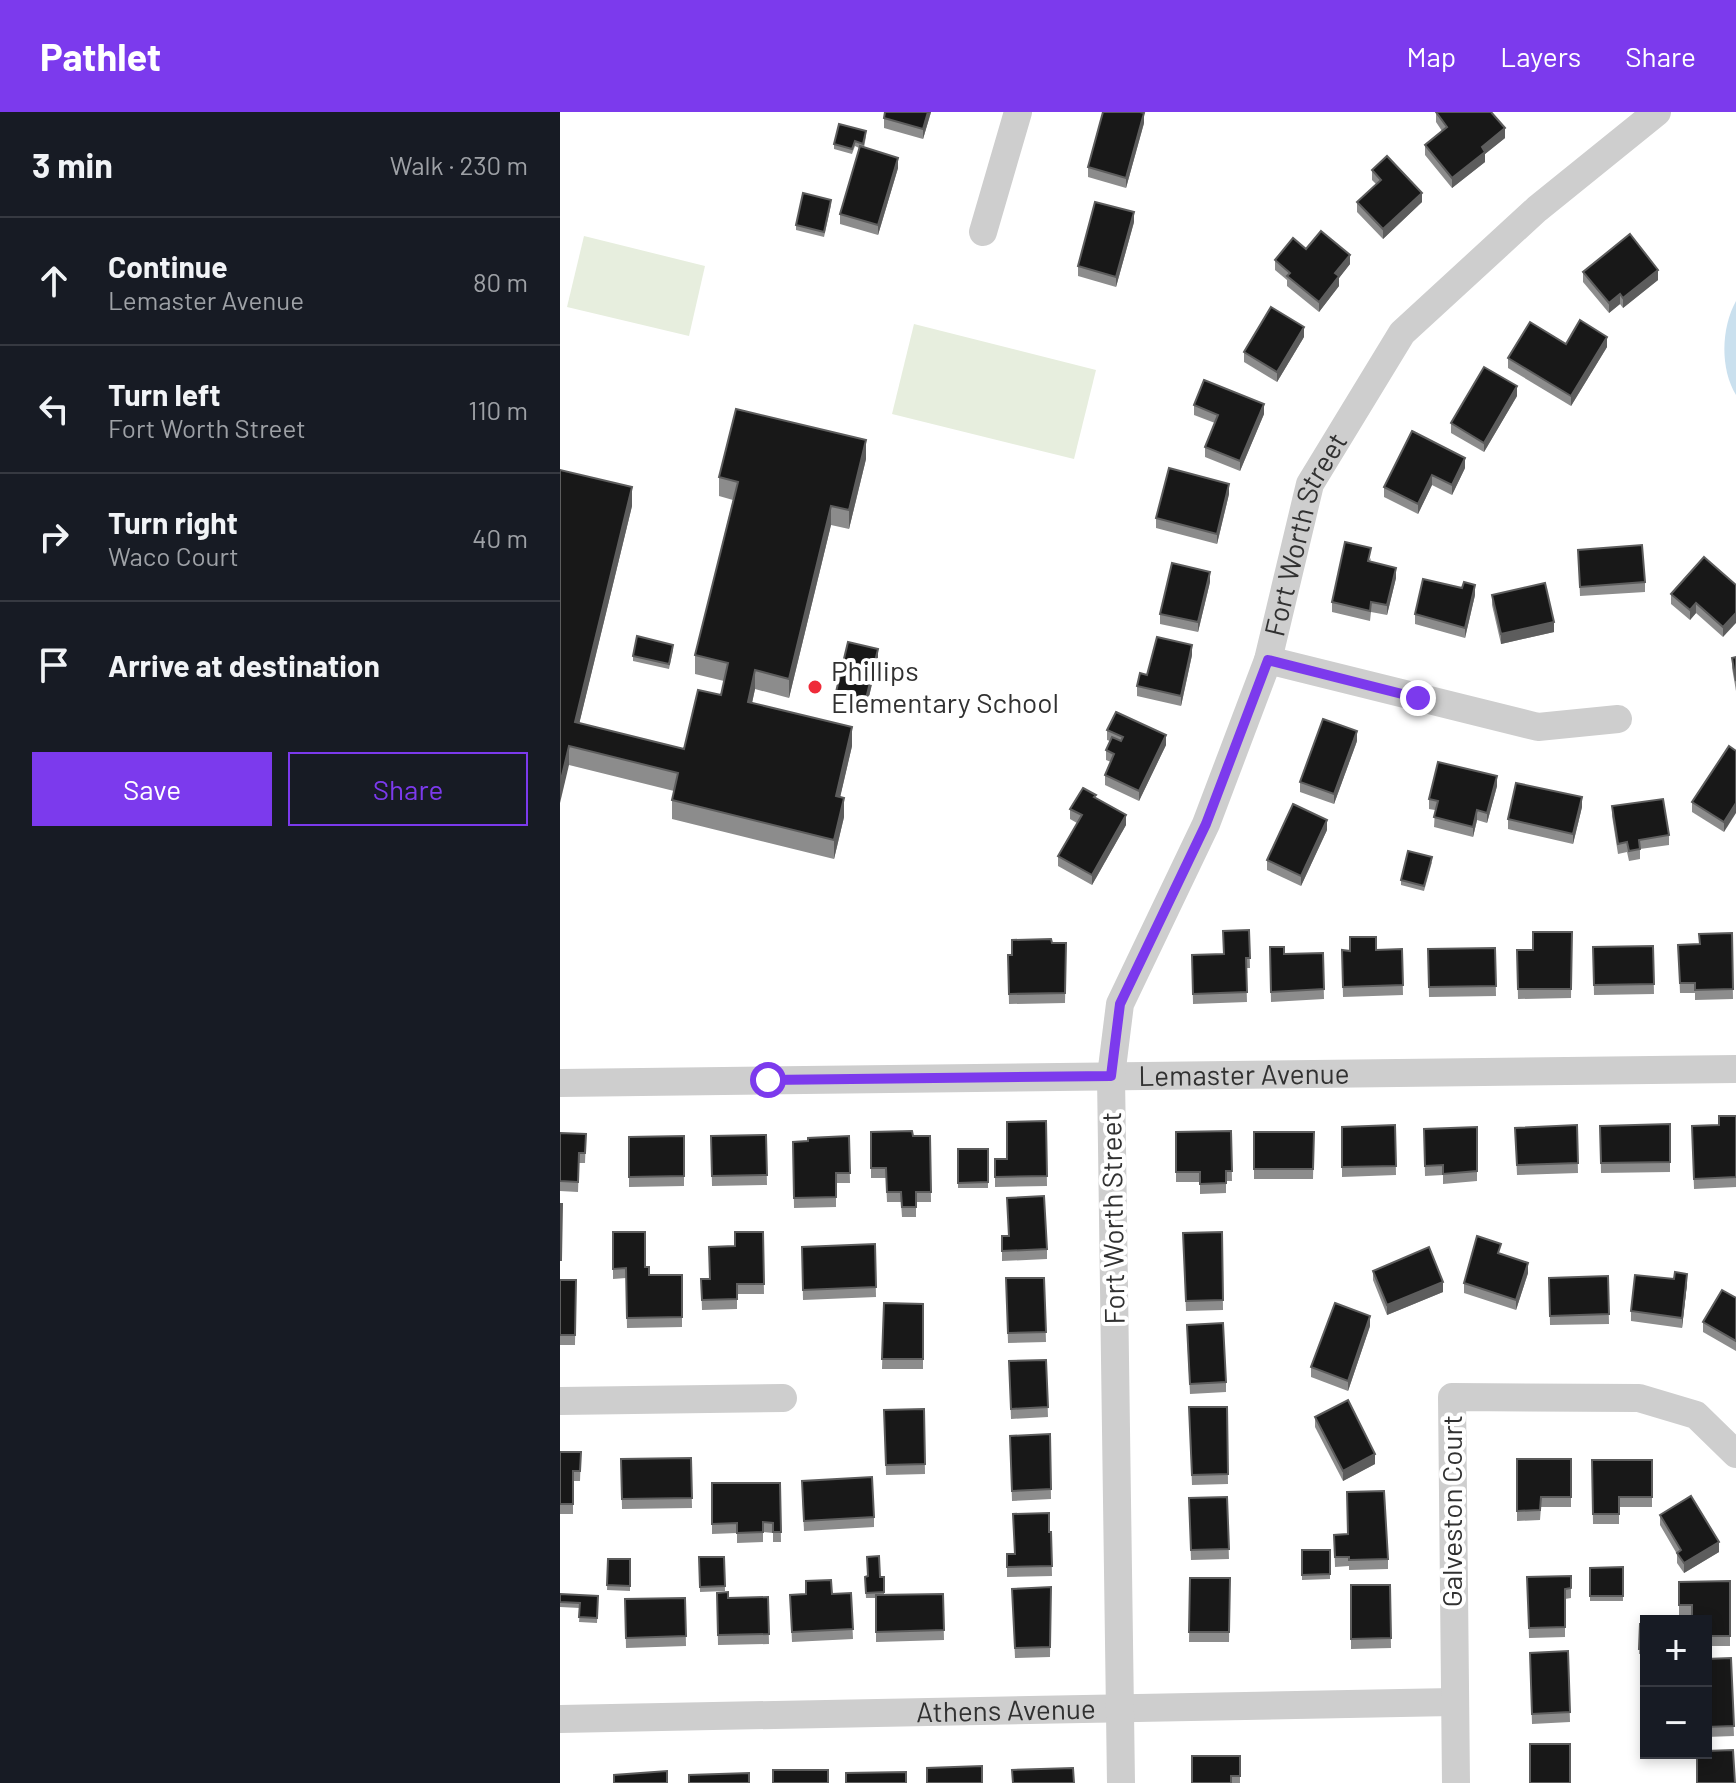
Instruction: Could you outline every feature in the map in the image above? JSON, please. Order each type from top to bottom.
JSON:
[{"type":"street","points":[[983,232],[1018,112]]},
{"type":"street","name":"Fort Worth Street","points":[[1121,1783],[1111,1076],[1120,1004],[1206,824],[1268,660],[1310,484],[1402,333],[1537,209],[1657,112]]},
{"type":"street","points":[[1268,660],[1538,727],[1618,719]]},
{"type":"street","name":"Lemaster Avenue","points":[[560,1083],[1736,1069]]},
{"type":"street","name":"Galveston Court","points":[[1456,1783],[1452,1397],[1639,1398],[1696,1415],[1736,1454]]},
{"type":"street","points":[[560,1401],[783,1398]]},
{"type":"street","name":"Athens Avenue","points":[[560,1719],[1453,1702]]},
{"type":"green space","points":[[584,236],[705,266],[689,336],[567,307]]},
{"type":"green space","points":[[914,324],[1096,370],[1074,459],[892,414]]},
{"type":"water","points":[[1736,301],[1736,395],[1727,373],[1724,348],[1727,323]]},
{"type":"building","points":[[885,112],[928,112],[923,129],[884,118]]},
{"type":"building","points":[[1103,112],[1144,113],[1126,178],[1088,167]]},
{"type":"building","points":[[1436,112],[1491,112],[1505,128],[1482,147],[1485,152],[1452,178],[1425,145],[1447,127]]},
{"type":"building","points":[[839,124],[866,131],[863,144],[855,141],[852,149],[834,144]]},
{"type":"building","points":[[860,146],[898,158],[878,225],[840,214]]},
{"type":"building","points":[[1387,156],[1422,193],[1383,229],[1357,202],[1381,180],[1372,170]]},
{"type":"building","points":[[803,193],[831,200],[824,232],[796,225]]},
{"type":"building","points":[[1095,202],[1134,212],[1116,277],[1078,266]]},
{"type":"building","points":[[1321,231],[1350,255],[1335,273],[1339,276],[1319,302],[1287,276],[1290,273],[1275,260],[1293,238],[1306,249]]},
{"type":"building","points":[[1630,234],[1658,270],[1623,298],[1620,294],[1609,303],[1583,272]]},
{"type":"building","points":[[1271,307],[1304,327],[1277,372],[1244,352]]},
{"type":"building","points":[[1580,320],[1607,337],[1571,396],[1508,358],[1530,322],[1566,344]]},
{"type":"building","points":[[1484,367],[1517,386],[1484,443],[1451,423]]},
{"type":"building","points":[[1204,380],[1264,404],[1240,461],[1205,447],[1218,415],[1194,405]]},
{"type":"building","name":"Phillips Elementary School","points":[[736,409],[866,440],[849,510],[831,506],[789,679],[755,670],[748,702],[852,727],[836,796],[844,798],[834,840],[672,800],[678,773],[569,746],[560,784],[560,470],[632,487],[575,722],[684,749],[698,690],[721,695],[728,663],[695,655],[738,482],[719,477]]},
{"type":"building","points":[[1412,431],[1465,458],[1452,485],[1432,475],[1418,504],[1384,487]]},
{"type":"building","points":[[1169,468],[1229,484],[1217,534],[1156,518]]},
{"type":"building","points":[[1345,542],[1371,548],[1368,561],[1396,568],[1387,605],[1371,602],[1370,611],[1332,602]]},
{"type":"building","points":[[1642,545],[1645,582],[1580,587],[1578,550]]},
{"type":"building","points":[[1704,557],[1736,585],[1736,613],[1723,627],[1696,603],[1690,610],[1671,594]]},
{"type":"building","points":[[1172,563],[1210,572],[1198,622],[1160,614]]},
{"type":"building","points":[[1423,579],[1462,588],[1464,582],[1475,585],[1465,628],[1415,614]]},
{"type":"building","points":[[1545,583],[1554,622],[1501,634],[1492,595]]},
{"type":"building","points":[[637,636],[673,645],[669,664],[633,656]]},
{"type":"building","points":[[1157,637],[1192,645],[1181,696],[1137,686],[1140,673],[1147,675]]},
{"type":"building","points":[[848,642],[878,649],[866,699],[836,692]]},
{"type":"building","points":[[1736,657],[1736,681],[1732,658]]},
{"type":"building","points":[[1116,712],[1166,735],[1139,791],[1105,775],[1114,754],[1106,750],[1112,737],[1121,741],[1123,737],[1107,730]]},
{"type":"building","points":[[1323,719],[1357,731],[1334,794],[1300,782]]},
{"type":"building","points":[[1729,746],[1736,751],[1736,803],[1724,822],[1692,802]]},
{"type":"building","points":[[1438,762],[1497,776],[1487,813],[1477,810],[1473,827],[1434,817],[1438,801],[1429,799]]},
{"type":"building","points":[[1516,783],[1582,797],[1573,834],[1508,819]]},
{"type":"building","points":[[1083,788],[1126,815],[1092,875],[1058,856],[1082,815],[1070,809]]},
{"type":"building","points":[[1663,799],[1669,835],[1639,840],[1640,849],[1629,851],[1627,842],[1618,844],[1612,806]]},
{"type":"building","points":[[1293,804],[1327,820],[1301,876],[1267,860]]},
{"type":"building","points":[[1408,851],[1432,857],[1424,886],[1401,880]]},
{"type":"building","points":[[1249,930],[1247,992],[1193,994],[1192,955],[1224,954],[1223,931]]},
{"type":"building","points":[[1533,932],[1572,932],[1571,989],[1518,989],[1517,950],[1533,950]]},
{"type":"building","points":[[1732,933],[1733,989],[1695,990],[1695,983],[1680,983],[1678,945],[1700,944],[1699,934]]},
{"type":"building","points":[[1350,937],[1376,937],[1376,950],[1402,949],[1403,985],[1343,987],[1342,950],[1350,951]]},
{"type":"building","points":[[1051,939],[1052,943],[1066,943],[1065,993],[1009,994],[1008,955],[1012,955],[1012,940]]},
{"type":"building","points":[[1653,946],[1654,984],[1594,985],[1593,947]]},
{"type":"building","points":[[1270,947],[1284,947],[1284,954],[1323,953],[1324,989],[1271,992]]},
{"type":"building","points":[[1495,948],[1496,986],[1429,987],[1428,949]]},
{"type":"building","points":[[1719,1116],[1736,1116],[1736,1177],[1694,1179],[1692,1126],[1719,1125]]},
{"type":"building","points":[[1046,1121],[1047,1176],[995,1177],[995,1159],[1007,1159],[1007,1122]]},
{"type":"building","points":[[1670,1124],[1670,1162],[1601,1163],[1600,1126]]},
{"type":"building","points":[[1395,1125],[1396,1166],[1342,1167],[1342,1127]]},
{"type":"building","points":[[1577,1125],[1578,1163],[1517,1165],[1515,1128]]},
{"type":"building","points":[[1477,1127],[1477,1171],[1443,1174],[1443,1165],[1425,1166],[1424,1129]]},
{"type":"building","points":[[912,1131],[913,1136],[930,1136],[931,1192],[916,1192],[916,1207],[902,1207],[901,1192],[887,1192],[886,1168],[871,1168],[871,1132]]},
{"type":"building","points":[[1231,1131],[1232,1171],[1226,1171],[1226,1183],[1200,1184],[1200,1172],[1176,1172],[1176,1132]]},
{"type":"building","points":[[1254,1132],[1314,1132],[1313,1169],[1254,1169]]},
{"type":"building","points":[[560,1133],[586,1134],[585,1153],[579,1153],[578,1182],[560,1181]]},
{"type":"building","points":[[766,1135],[767,1175],[712,1176],[711,1136]]},
{"type":"building","points":[[684,1136],[684,1176],[629,1177],[629,1137]]},
{"type":"building","points":[[849,1136],[850,1173],[836,1173],[836,1197],[794,1198],[793,1142]]},
{"type":"building","points":[[958,1149],[988,1149],[988,1182],[958,1183]]},
{"type":"building","points":[[1044,1196],[1047,1249],[1002,1251],[1002,1236],[1009,1236],[1007,1198]]},
{"type":"building","points":[[562,1204],[561,1260],[560,1260]]},
{"type":"building","points":[[613,1232],[645,1232],[645,1267],[649,1267],[649,1275],[682,1275],[682,1317],[627,1318],[626,1268],[613,1269]]},
{"type":"building","points":[[735,1232],[763,1232],[764,1284],[737,1284],[737,1299],[702,1300],[701,1279],[710,1279],[709,1247],[735,1246]]},
{"type":"building","points":[[1222,1232],[1223,1300],[1186,1301],[1183,1233]]},
{"type":"building","points":[[1477,1236],[1501,1244],[1498,1253],[1528,1263],[1516,1300],[1464,1283]]},
{"type":"building","points":[[875,1244],[876,1287],[803,1290],[802,1247]]},
{"type":"building","points":[[1429,1247],[1443,1282],[1387,1305],[1373,1271]]},
{"type":"building","points":[[1675,1272],[1687,1274],[1682,1318],[1631,1311],[1635,1275],[1674,1279]]},
{"type":"building","points":[[1608,1276],[1609,1314],[1550,1316],[1549,1278]]},
{"type":"building","points":[[1006,1278],[1044,1278],[1046,1332],[1008,1333]]},
{"type":"building","points":[[560,1280],[576,1280],[575,1335],[560,1335]]},
{"type":"building","points":[[1722,1290],[1736,1298],[1736,1341],[1703,1322]]},
{"type":"building","points":[[884,1303],[923,1304],[923,1359],[882,1359]]},
{"type":"building","points":[[1335,1303],[1370,1316],[1348,1381],[1311,1367]]},
{"type":"building","points":[[1223,1323],[1226,1382],[1190,1384],[1187,1325]]},
{"type":"building","points":[[1046,1360],[1048,1407],[1011,1409],[1009,1361]]},
{"type":"building","points":[[1348,1400],[1375,1454],[1343,1471],[1315,1417]]},
{"type":"building","points":[[1189,1407],[1227,1407],[1228,1474],[1192,1475]]},
{"type":"building","points":[[924,1409],[925,1464],[886,1465],[884,1410]]},
{"type":"building","points":[[1050,1434],[1051,1489],[1012,1491],[1010,1436]]},
{"type":"building","points":[[560,1452],[581,1452],[580,1471],[573,1471],[573,1504],[560,1504]]},
{"type":"building","points":[[691,1458],[692,1498],[622,1499],[621,1459]]},
{"type":"building","points":[[1517,1459],[1571,1459],[1571,1497],[1541,1497],[1540,1510],[1517,1511]]},
{"type":"building","points":[[1592,1460],[1652,1460],[1652,1497],[1619,1497],[1619,1514],[1593,1514]]},
{"type":"building","points":[[872,1477],[874,1517],[804,1521],[802,1481]]},
{"type":"building","points":[[712,1483],[780,1483],[781,1532],[773,1532],[773,1523],[763,1522],[763,1532],[737,1533],[737,1523],[712,1524]]},
{"type":"building","points":[[1384,1491],[1388,1559],[1349,1560],[1349,1557],[1335,1557],[1334,1535],[1348,1534],[1347,1492]]},
{"type":"building","points":[[1691,1496],[1719,1542],[1684,1563],[1677,1553],[1681,1550],[1660,1515]]},
{"type":"building","points":[[1227,1497],[1229,1549],[1191,1550],[1189,1498]]},
{"type":"building","points":[[1049,1513],[1052,1566],[1007,1567],[1007,1554],[1015,1554],[1013,1514]]},
{"type":"building","points":[[1302,1550],[1330,1550],[1330,1574],[1302,1575]]},
{"type":"building","points":[[879,1556],[884,1592],[866,1593],[867,1557]]},
{"type":"building","points":[[699,1557],[724,1557],[725,1586],[700,1587]]},
{"type":"building","points":[[608,1559],[630,1559],[630,1586],[607,1585]]},
{"type":"building","points":[[1623,1567],[1623,1596],[1590,1596],[1590,1568]]},
{"type":"building","points":[[1571,1576],[1571,1588],[1565,1589],[1565,1627],[1529,1628],[1527,1577]]},
{"type":"building","points":[[1190,1578],[1230,1578],[1229,1632],[1189,1632]]},
{"type":"building","points":[[831,1580],[832,1594],[851,1593],[853,1629],[792,1632],[790,1595],[806,1594],[806,1581]]},
{"type":"building","points":[[1730,1581],[1730,1636],[1712,1636],[1712,1615],[1692,1615],[1692,1605],[1679,1605],[1679,1582]]},
{"type":"building","points":[[1351,1585],[1390,1585],[1391,1638],[1351,1639]]},
{"type":"building","points":[[1051,1587],[1050,1647],[1015,1648],[1012,1589]]},
{"type":"building","points":[[728,1592],[728,1598],[768,1597],[769,1634],[718,1635],[717,1593]]},
{"type":"building","points":[[560,1594],[598,1596],[597,1618],[579,1617],[580,1603],[560,1602]]},
{"type":"building","points":[[943,1594],[944,1630],[876,1632],[876,1595]]},
{"type":"building","points":[[685,1598],[686,1636],[626,1638],[625,1599]]},
{"type":"building","points":[[1568,1651],[1570,1712],[1532,1714],[1530,1653]]},
{"type":"building","points":[[1731,1658],[1734,1726],[1712,1727],[1712,1659]]},
{"type":"building","points":[[1530,1744],[1570,1744],[1570,1783],[1530,1783]]},
{"type":"building","points":[[1733,1750],[1735,1783],[1697,1783],[1697,1759],[1712,1759],[1712,1751]]},
{"type":"building","points":[[1192,1756],[1240,1756],[1240,1776],[1231,1776],[1231,1783],[1192,1783]]},
{"type":"building","points":[[982,1766],[982,1783],[927,1783],[927,1768]]},
{"type":"building","points":[[1073,1768],[1074,1783],[1013,1783],[1012,1770]]},
{"type":"building","points":[[773,1770],[828,1770],[828,1783],[773,1783]]},
{"type":"building","points":[[667,1771],[667,1783],[614,1783],[614,1775]]},
{"type":"building","points":[[906,1772],[906,1783],[846,1783],[846,1773]]},
{"type":"building","points":[[749,1773],[749,1783],[689,1783],[689,1775]]},
{"type":"place","name":"Phillips Elementary School","points":[[815,687]]},
{"type":"route","points":[[768,1080],[1111,1076],[1120,1004],[1206,824],[1268,660],[1418,698]]}]
